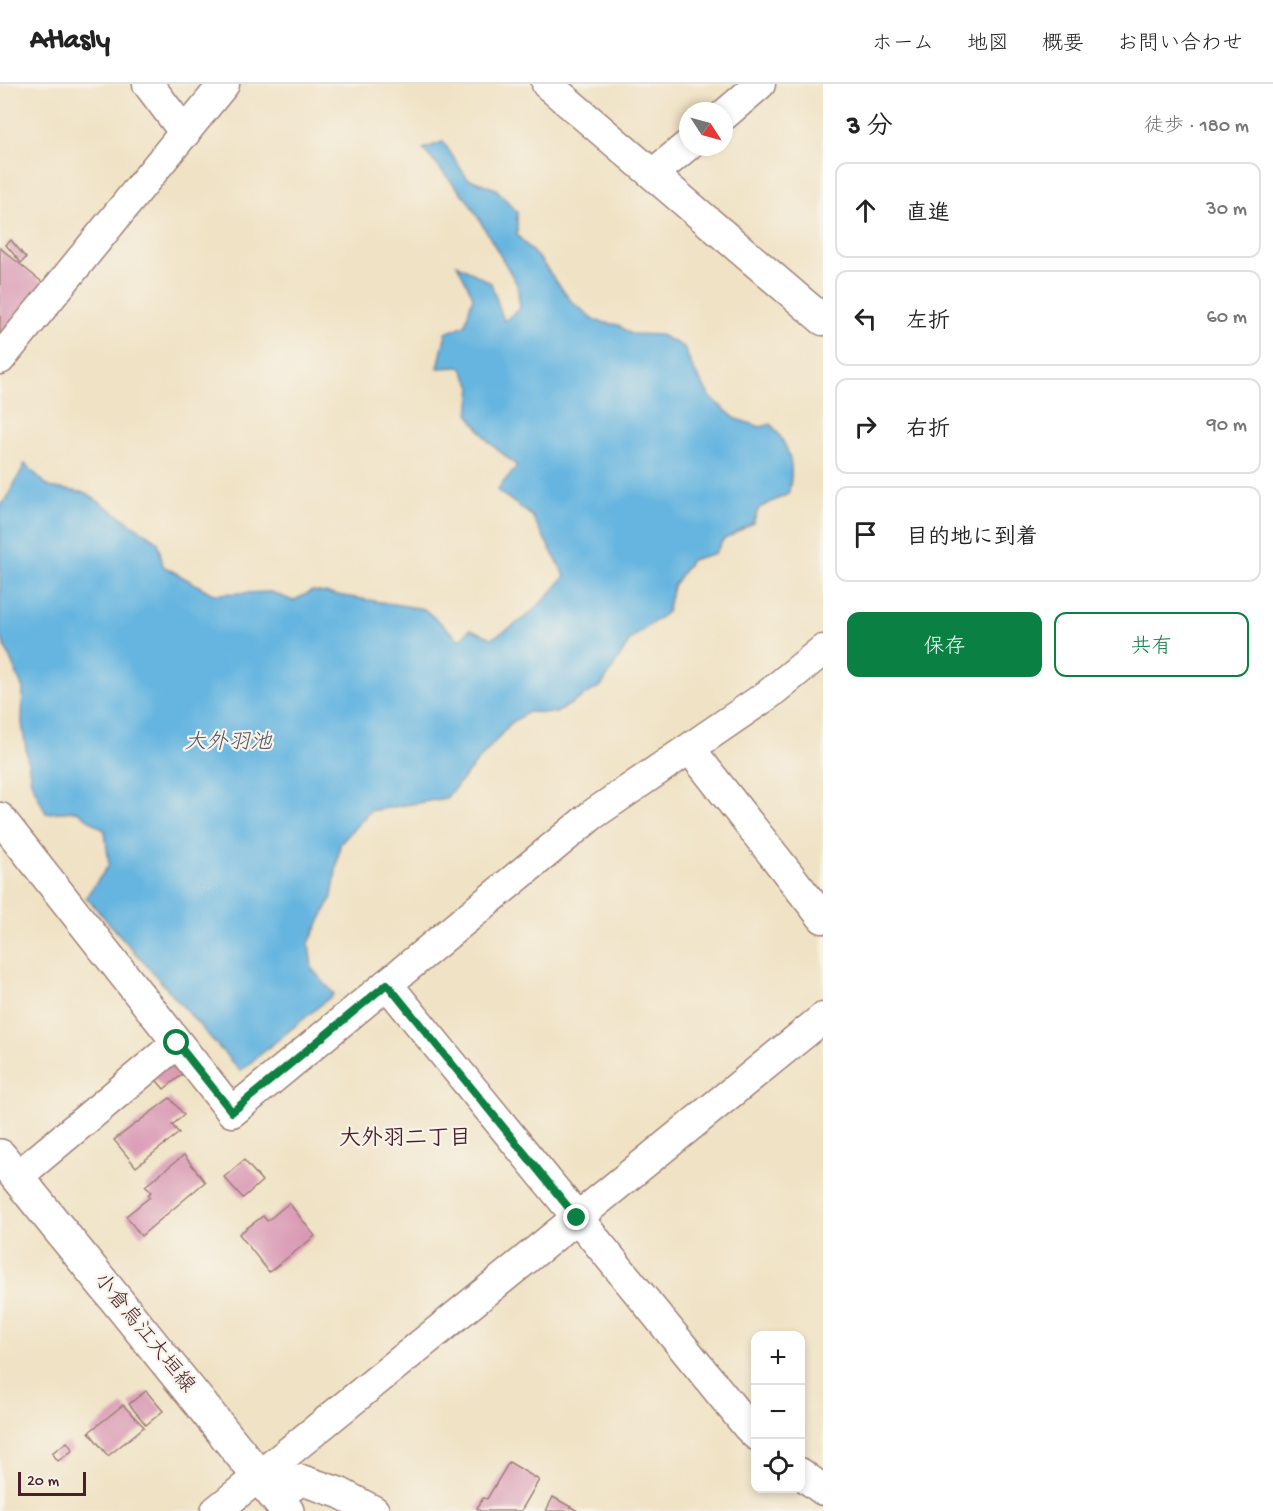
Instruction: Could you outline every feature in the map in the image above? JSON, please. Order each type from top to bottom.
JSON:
[{"type":"main road","name":"小倉烏江大垣線","points":[[8,1167],[274,1495]]},
{"type":"street","points":[[148,84],[185,133]]},
{"type":"street","points":[[0,359],[224,84]]},
{"type":"street","points":[[547,84],[823,320]]},
{"type":"street","points":[[733,107],[760,84]]},
{"type":"street","points":[[653,174],[679,152]]},
{"type":"street","points":[[0,818],[232,1112],[592,815],[769,694],[823,650]]},
{"type":"street","points":[[690,749],[823,918]]},
{"type":"street","points":[[387,984],[751,1431]]},
{"type":"street","points":[[274,1495],[577,1218],[823,1018]]},
{"type":"street","points":[[8,1167],[177,1043]]},
{"type":"street","points":[[805,1476],[823,1490]]},
{"type":"street","points":[[216,1511],[274,1495],[301,1480],[340,1493],[374,1511]]},
{"type":"water","name":"大外羽池","points":[[443,142],[467,178],[496,189],[517,212],[517,235],[541,261],[571,301],[596,321],[618,325],[631,334],[660,335],[684,347],[693,369],[710,397],[736,419],[761,427],[771,424],[789,456],[791,474],[788,494],[759,508],[753,523],[723,540],[715,553],[691,560],[673,586],[667,612],[630,640],[602,685],[556,713],[528,712],[510,724],[446,798],[370,811],[340,844],[332,897],[309,943],[312,969],[334,994],[240,1071],[86,897],[109,865],[105,831],[77,811],[46,813],[31,781],[22,723],[23,689],[0,635],[0,504],[6,500],[25,464],[49,487],[86,493],[158,542],[163,566],[213,594],[271,592],[293,601],[312,591],[424,609],[460,640],[470,629],[492,638],[523,619],[565,576],[532,516],[497,490],[517,466],[489,442],[469,415],[472,387],[461,367],[438,368],[446,333],[465,325],[473,296],[457,264],[491,283],[504,321],[520,308],[517,284],[469,202],[423,149]]},
{"type":"building","points":[[11,240],[26,258],[21,263],[6,245]]},
{"type":"building","points":[[0,248],[47,286],[0,344]]},
{"type":"building","points":[[173,1058],[184,1073],[164,1089],[152,1075]]},
{"type":"building","points":[[170,1098],[184,1115],[172,1125],[179,1133],[136,1167],[114,1140]]},
{"type":"building","points":[[184,1155],[205,1182],[141,1236],[126,1216],[150,1197],[148,1195],[151,1192],[145,1186]]},
{"type":"building","points":[[244,1160],[262,1181],[243,1198],[224,1177]]},
{"type":"building","points":[[289,1203],[315,1236],[269,1272],[239,1234],[263,1216],[267,1221]]},
{"type":"building","points":[[146,1391],[163,1411],[146,1425],[129,1404]]},
{"type":"building","points":[[123,1405],[144,1427],[108,1456],[89,1432]]},
{"type":"building","points":[[67,1442],[73,1450],[58,1461],[52,1453]]},
{"type":"building","points":[[509,1462],[539,1480],[521,1511],[480,1511],[477,1508],[483,1498],[487,1499]]},
{"type":"building","points":[[553,1497],[578,1511],[546,1511]]},
{"type":"district","name":"大外羽二丁目","points":[[405,1140]]},
{"type":"route","points":[[177,1043],[232,1112],[387,984],[577,1218]]}]
